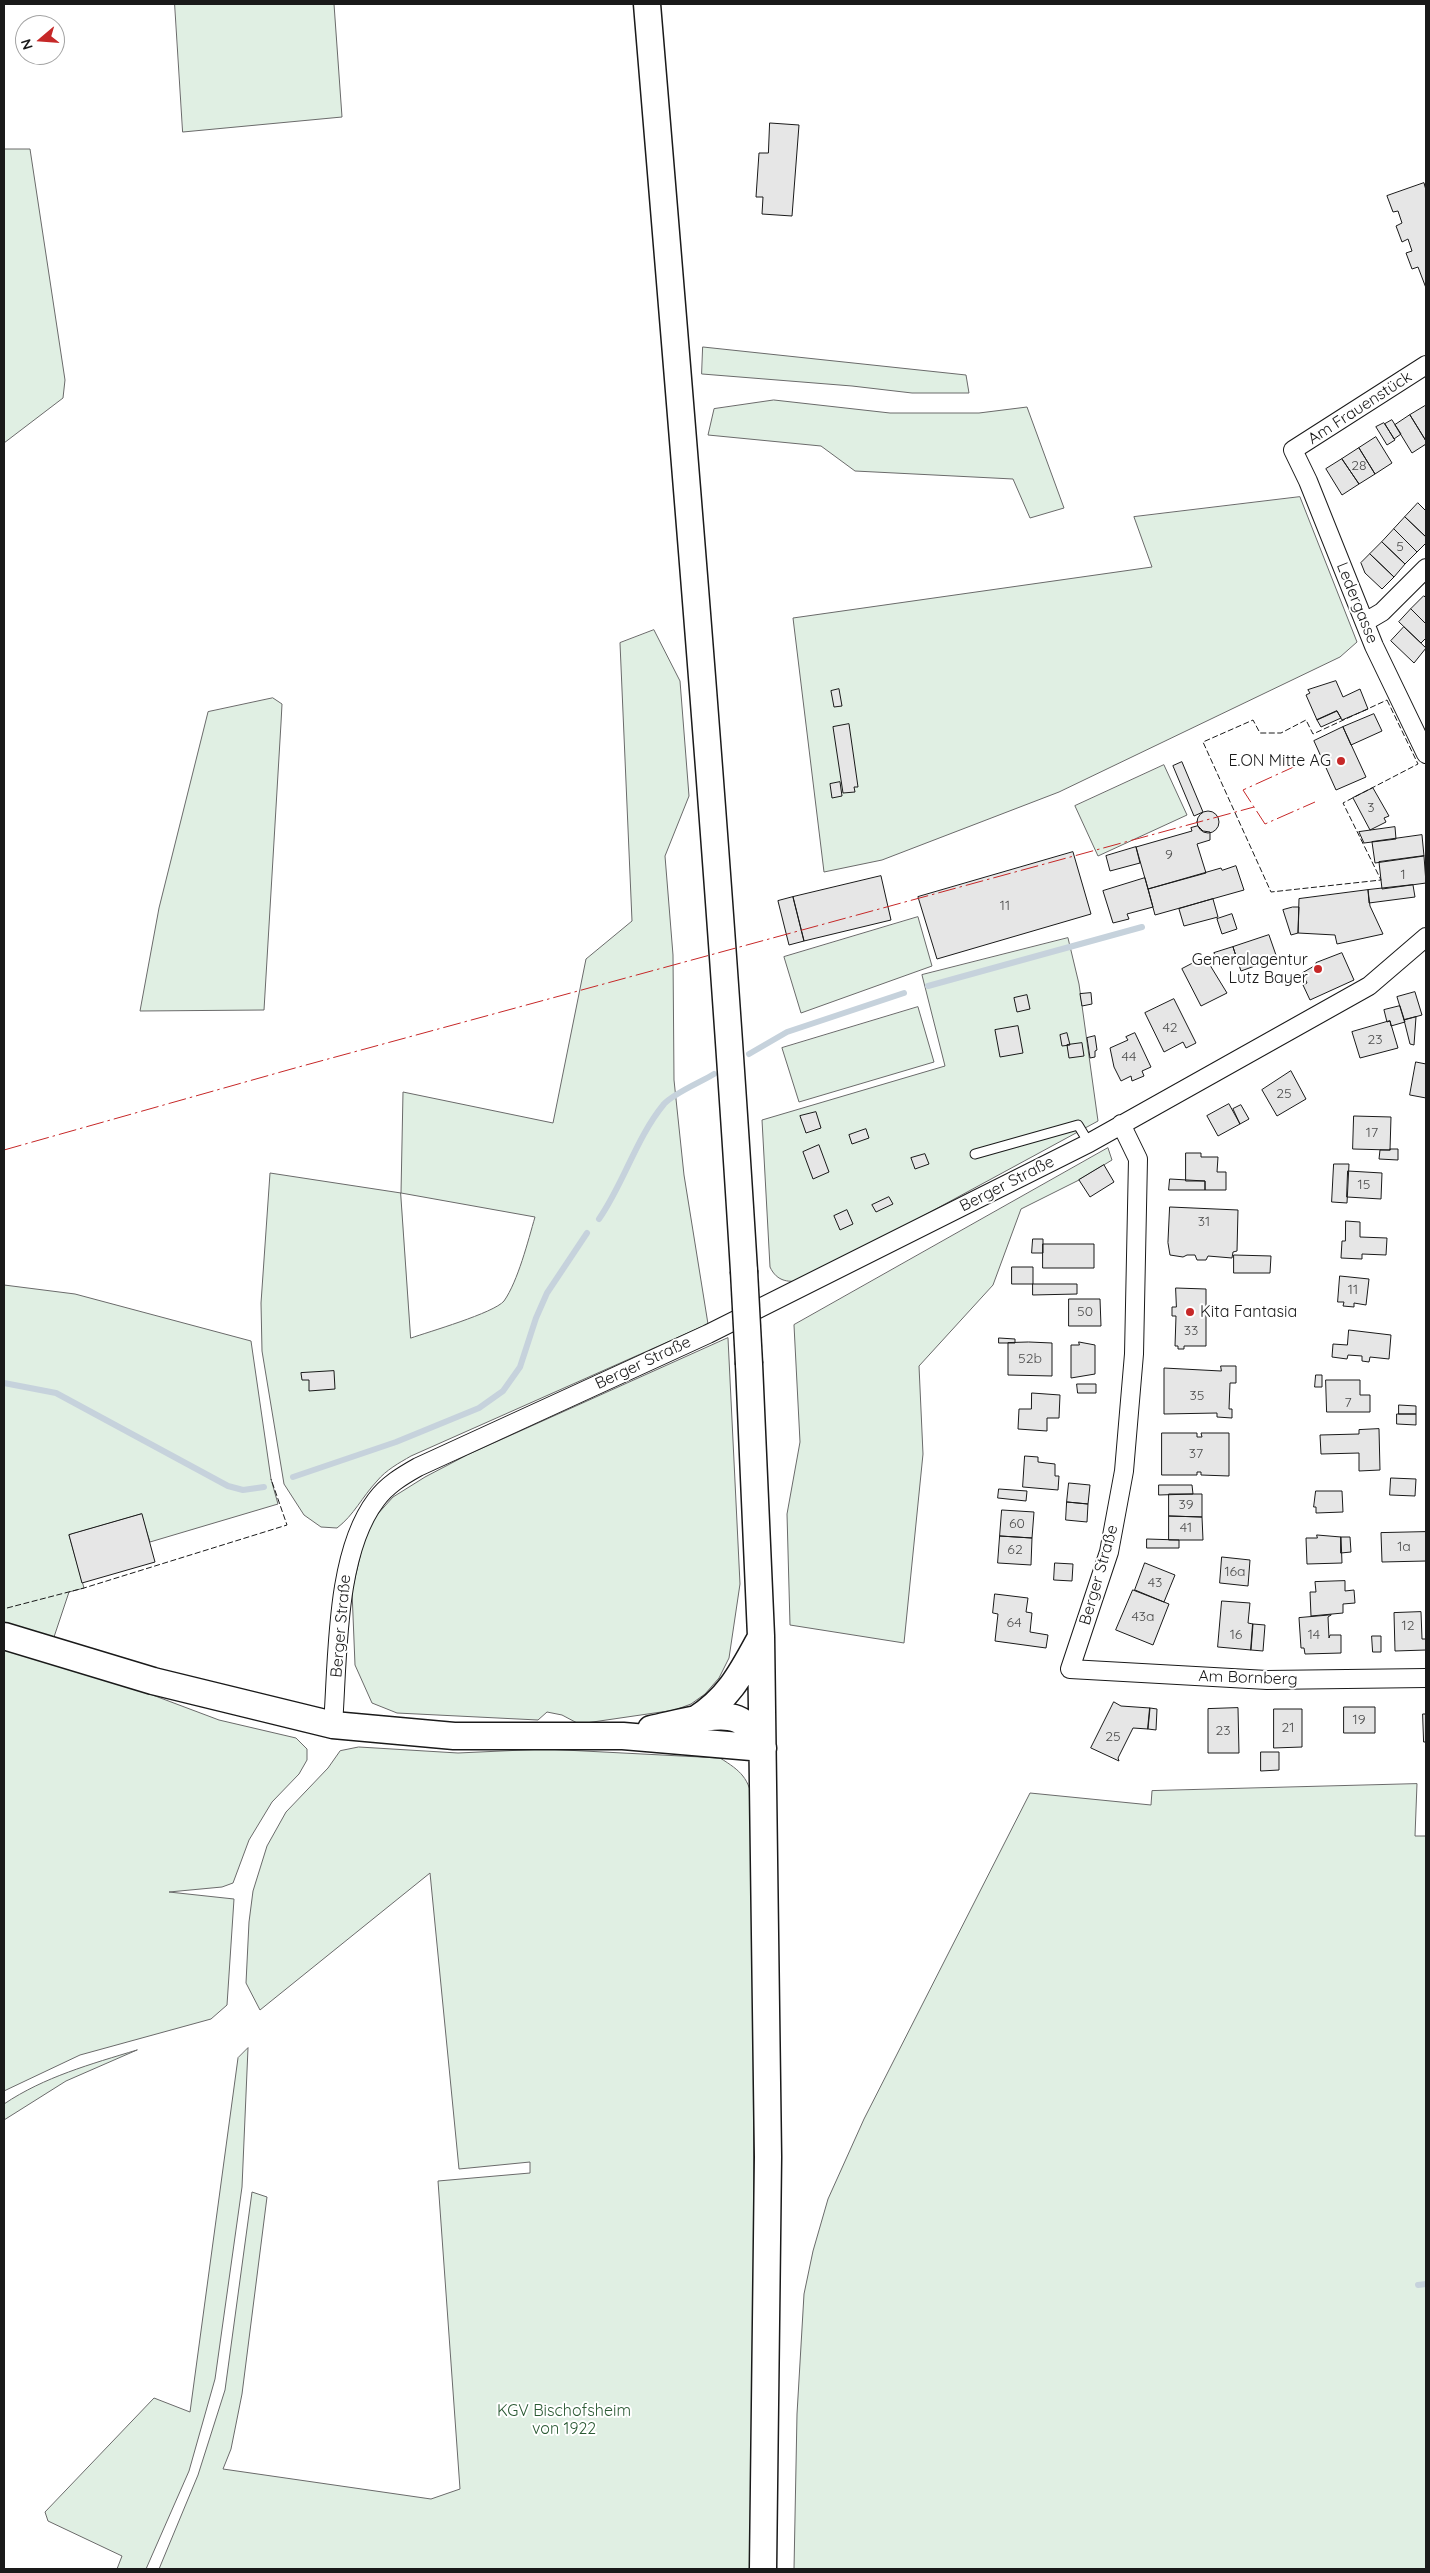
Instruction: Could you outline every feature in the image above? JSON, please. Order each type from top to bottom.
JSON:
[{"type":"main road","points":[[647,4],[710,776],[749,1364],[761,1636],[763,1748],[768,2157],[764,2569]]},
{"type":"main road","points":[[4,1636],[153,1681],[333,1725],[454,1736],[623,1736],[763,1748]]},
{"type":"main road","points":[[695,1720],[719,1704],[731,1690],[761,1636]]},
{"type":"main road","points":[[623,1736],[695,1720],[736,1719],[747,1724],[763,1748]]},
{"type":"street","name":"Am Frauenstück","points":[[1294,450],[1426,365]]},
{"type":"street","name":"Ledergasse","points":[[1294,450],[1374,646],[1426,754]]},
{"type":"street","points":[[1365,622],[1382,612],[1426,568]]},
{"type":"street","name":"Berger Straße","points":[[333,1725],[343,1590],[351,1552],[368,1512],[384,1490],[401,1477],[452,1451],[708,1334],[1089,1143],[1369,986],[1426,937]]},
{"type":"street","name":"Berger Straße","points":[[1070,1669],[1109,1552],[1124,1471],[1134,1354],[1138,1159],[1121,1124]]},
{"type":"street","name":"Am Bornberg","points":[[1070,1669],[1267,1680],[1426,1678]]},
{"type":"lane","points":[[975,1154],[1078,1124],[1089,1143]]},
{"type":"green space","points":[[175,4],[334,4],[342,117],[183,132]]},
{"type":"green space","points":[[4,149],[30,149],[65,380],[63,398],[4,443]]},
{"type":"green space","points":[[703,347],[966,375],[969,393],[912,393],[852,386],[702,374]]},
{"type":"green space","points":[[774,400],[890,413],[979,413],[1027,407],[1064,508],[1030,518],[1013,479],[855,471],[821,446],[708,435],[714,409]]},
{"type":"green space","points":[[1300,497],[1357,642],[1340,657],[1059,792],[882,860],[824,872],[793,618],[1152,567],[1134,517]]},
{"type":"green space","points":[[654,630],[680,681],[689,796],[665,856],[673,955],[674,1080],[684,1175],[708,1324],[411,1456],[381,1477],[337,1528],[321,1527],[304,1515],[284,1484],[262,1351],[261,1303],[270,1173],[401,1193],[403,1092],[553,1123],[586,959],[632,921],[620,643]],"holes":[[[401,1193],[535,1217],[518,1272],[504,1301],[488,1311],[411,1338]]]},
{"type":"green space","points":[[273,698],[282,704],[264,1010],[140,1011],[159,908],[208,712]]},
{"type":"green space","points":[[1164,765],[1187,815],[1098,856],[1075,806]]},
{"type":"green space","points":[[918,917],[932,966],[801,1013],[784,957]]},
{"type":"green space","points":[[1068,938],[1079,984],[1098,1121],[805,1280],[789,1281],[776,1276],[770,1267],[762,1120],[945,1066],[922,975]]},
{"type":"green space","points":[[918,1007],[934,1062],[799,1102],[782,1048]]},
{"type":"green space","points":[[1108,1148],[1112,1160],[1079,1180],[1021,1209],[993,1285],[919,1366],[923,1454],[904,1643],[790,1625],[787,1514],[800,1442],[794,1325]]},
{"type":"green space","points":[[4,1285],[75,1294],[251,1341],[271,1479],[278,1504],[150,1542],[141,1514],[69,1535],[84,1588],[69,1592],[54,1637],[4,1626]]},
{"type":"green space","points":[[728,1338],[740,1584],[729,1658],[719,1678],[705,1694],[691,1704],[675,1710],[579,1724],[562,1715],[547,1712],[538,1720],[397,1713],[372,1703],[355,1665],[352,1591],[365,1535],[375,1517],[393,1497],[425,1477],[467,1455]]},
{"type":"green space","points":[[4,1646],[62,1661],[219,1720],[296,1738],[307,1749],[307,1760],[299,1774],[272,1802],[249,1840],[233,1883],[222,1887],[169,1892],[234,1899],[227,2005],[211,2019],[80,2055],[4,2091]]},
{"type":"green space","name":"KGV Bischofsheim von 1922","points":[[359,1747],[458,1753],[545,1749],[720,1758],[739,1771],[749,1787],[753,1803],[754,2448],[751,2569],[159,2569],[198,2475],[225,2390],[252,2192],[267,2197],[242,2394],[231,2449],[223,2469],[431,2499],[460,2489],[438,2181],[530,2173],[530,2162],[459,2169],[430,1873],[260,2010],[246,1983],[249,1922],[253,1891],[267,1846],[286,1812],[328,1768],[340,1751]]},
{"type":"green space","points":[[1417,1784],[1415,1836],[1426,1836],[1426,2569],[794,2569],[797,2414],[804,2294],[813,2251],[828,2199],[864,2119],[1030,1793],[1151,1805],[1152,1791]]},
{"type":"green space","points":[[248,2048],[242,2187],[215,2379],[189,2471],[146,2569],[117,2569],[122,2556],[48,2521],[45,2512],[154,2398],[190,2412],[238,2058]]},
{"type":"green space","points":[[137,2050],[66,2081],[4,2120],[4,2104],[35,2086],[68,2072]]},
{"type":"building","points":[[770,123],[799,125],[792,216],[762,214],[763,197],[756,197],[759,153],[768,153]]},
{"type":"building","points":[[1424,183],[1426,190],[1426,288],[1418,267],[1412,269],[1406,253],[1412,251],[1408,239],[1402,242],[1396,226],[1402,223],[1398,211],[1393,212],[1387,196]]},
{"type":"building","points":[[1426,407],[1426,441],[1410,415]]},
{"type":"building","points":[[1410,415],[1426,441],[1426,444],[1412,453],[1395,425]]},
{"type":"building","points":[[1392,420],[1401,434],[1394,439],[1385,424]]},
{"type":"building","points":[[1384,423],[1395,440],[1387,445],[1376,427]]},
{"type":"building","points":[[1376,437],[1392,463],[1375,474],[1359,448]]},
{"type":"building","points":[[1359,448],[1375,474],[1359,484],[1342,459]]},
{"type":"building","points":[[1342,459],[1359,484],[1342,495],[1326,469]]},
{"type":"building","points":[[1418,503],[1426,511],[1426,537],[1405,517]]},
{"type":"building","points":[[1405,517],[1426,537],[1426,543],[1417,552],[1394,529]]},
{"type":"building","points":[[1394,529],[1417,552],[1405,564],[1382,542]]},
{"type":"building","points":[[1382,542],[1405,564],[1394,577],[1370,554]]},
{"type":"building","points":[[1370,554],[1394,577],[1382,589],[1365,573],[1361,563]]},
{"type":"building","points":[[1424,596],[1426,598],[1426,624],[1411,609]]},
{"type":"building","points":[[1411,609],[1426,624],[1426,638],[1421,643],[1399,622]]},
{"type":"building","points":[[1404,627],[1426,648],[1414,663],[1391,641]]},
{"type":"building","points":[[1336,681],[1343,697],[1360,689],[1368,709],[1342,720],[1337,711],[1317,720],[1306,695],[1310,693],[1308,690]]},
{"type":"building","points":[[839,689],[842,706],[834,707],[831,691]]},
{"type":"building","points":[[1337,711],[1341,718],[1321,727],[1317,720]]},
{"type":"building","points":[[1374,714],[1382,731],[1351,745],[1343,727]]},
{"type":"building","points":[[849,724],[858,787],[854,787],[855,792],[843,793],[833,727]]},
{"type":"building","name":"E.ON Mitte AG","points":[[1343,727],[1366,777],[1336,790],[1314,741]]},
{"type":"building","points":[[1182,762],[1203,812],[1194,816],[1173,766]]},
{"type":"building","points":[[840,782],[842,796],[832,798],[830,784]]},
{"type":"building","points":[[1373,788],[1389,816],[1384,818],[1386,822],[1370,830],[1353,798]]},
{"type":"building","points":[[1208,811],[1216,814],[1219,822],[1216,830],[1208,833],[1200,830],[1197,822],[1200,814]]},
{"type":"building","points":[[1198,826],[1203,831],[1210,832],[1210,840],[1197,844],[1206,873],[1148,889],[1136,847],[1192,831],[1191,828]]},
{"type":"building","points":[[1395,827],[1396,839],[1364,843],[1359,832]]},
{"type":"building","points":[[1422,835],[1424,856],[1375,863],[1372,842]]},
{"type":"building","points":[[1136,847],[1140,863],[1110,871],[1106,856]]},
{"type":"building","points":[[1073,852],[1091,914],[937,959],[918,897]]},
{"type":"building","points":[[1424,856],[1426,883],[1382,889],[1379,862]]},
{"type":"building","points":[[1236,866],[1244,890],[1155,915],[1148,889],[1221,868],[1222,870]]},
{"type":"building","points":[[881,876],[891,920],[804,941],[793,897]]},
{"type":"building","points":[[1145,878],[1153,907],[1127,914],[1129,919],[1113,923],[1103,891]]},
{"type":"building","points":[[1413,885],[1415,897],[1369,903],[1368,890]]},
{"type":"building","points":[[1368,890],[1370,906],[1383,934],[1337,944],[1335,935],[1298,933],[1299,899]]},
{"type":"building","points":[[793,897],[804,941],[789,945],[778,901]]},
{"type":"building","points":[[1213,899],[1218,917],[1184,926],[1179,909]]},
{"type":"building","points":[[1299,907],[1298,933],[1291,935],[1283,910]]},
{"type":"building","points":[[1232,914],[1237,929],[1222,934],[1217,919]]},
{"type":"building","points":[[1269,935],[1277,958],[1241,971],[1233,947]]},
{"type":"building","points":[[1233,947],[1236,956],[1219,962],[1214,953]]},
{"type":"building","points":[[1342,953],[1354,980],[1310,1000],[1303,985],[1307,983],[1302,973],[1316,965],[1316,963]]},
{"type":"building","points":[[1205,957],[1227,993],[1201,1006],[1182,969]]},
{"type":"building","points":[[1415,992],[1422,1015],[1404,1020],[1397,997]]},
{"type":"building","points":[[1091,993],[1092,1004],[1082,1006],[1080,994]]},
{"type":"building","points":[[1027,995],[1030,1009],[1017,1012],[1014,998]]},
{"type":"building","points":[[1174,999],[1196,1043],[1186,1048],[1183,1042],[1164,1052],[1145,1013]]},
{"type":"building","points":[[1400,1006],[1405,1022],[1391,1026],[1390,1021],[1387,1022],[1384,1010]]},
{"type":"building","points":[[1416,1017],[1414,1045],[1410,1044],[1404,1020]]},
{"type":"building","points":[[1390,1021],[1398,1048],[1360,1058],[1352,1032]]},
{"type":"building","points":[[1018,1026],[1023,1053],[1000,1057],[995,1030]]},
{"type":"building","points":[[1067,1033],[1070,1045],[1062,1046],[1060,1035]]},
{"type":"building","points":[[1135,1033],[1151,1067],[1142,1071],[1144,1076],[1132,1081],[1131,1076],[1121,1081],[1114,1067],[1110,1048],[1128,1040],[1126,1037]]},
{"type":"building","points":[[1095,1036],[1097,1050],[1095,1051],[1095,1057],[1090,1058],[1087,1038]]},
{"type":"building","points":[[1082,1043],[1084,1056],[1069,1058],[1067,1045]]},
{"type":"building","points":[[1416,1062],[1426,1064],[1426,1098],[1410,1095]]},
{"type":"building","points":[[1291,1071],[1306,1099],[1277,1116],[1262,1090]]},
{"type":"building","points":[[1229,1104],[1240,1124],[1218,1136],[1207,1116]]},
{"type":"building","points":[[1241,1105],[1249,1119],[1240,1124],[1233,1109]]},
{"type":"building","points":[[816,1112],[821,1128],[806,1133],[800,1116]]},
{"type":"building","points":[[1354,1116],[1391,1117],[1390,1150],[1353,1149]]},
{"type":"building","points":[[866,1129],[869,1138],[852,1144],[849,1135]]},
{"type":"building","points":[[819,1145],[829,1172],[813,1179],[803,1152]]},
{"type":"building","points":[[1398,1149],[1398,1160],[1379,1159],[1380,1150]]},
{"type":"building","points":[[1186,1153],[1201,1153],[1201,1157],[1218,1157],[1217,1172],[1226,1172],[1226,1190],[1205,1190],[1205,1181],[1186,1181]]},
{"type":"building","points":[[925,1154],[929,1164],[915,1169],[911,1158]]},
{"type":"building","points":[[1334,1164],[1349,1164],[1347,1203],[1332,1202]]},
{"type":"building","points":[[1104,1165],[1114,1182],[1090,1197],[1079,1180]]},
{"type":"building","points":[[1348,1171],[1382,1173],[1381,1199],[1347,1197]]},
{"type":"building","points":[[1170,1179],[1205,1181],[1205,1190],[1169,1190]]},
{"type":"building","points":[[889,1197],[893,1204],[876,1212],[872,1205]]},
{"type":"building","points":[[1170,1207],[1238,1210],[1237,1251],[1233,1252],[1232,1258],[1208,1256],[1206,1260],[1197,1260],[1195,1255],[1183,1257],[1170,1255],[1168,1243]]},
{"type":"building","points":[[847,1210],[853,1224],[840,1230],[834,1216]]},
{"type":"building","points":[[1346,1221],[1360,1222],[1360,1237],[1387,1238],[1386,1255],[1362,1254],[1362,1259],[1341,1258],[1342,1241],[1345,1241]]},
{"type":"building","points":[[1033,1239],[1043,1239],[1043,1253],[1032,1253]]},
{"type":"building","points":[[1043,1244],[1094,1244],[1094,1268],[1043,1268]]},
{"type":"building","points":[[1234,1255],[1271,1256],[1270,1273],[1234,1273]]},
{"type":"building","points":[[1012,1267],[1033,1267],[1033,1284],[1012,1284]]},
{"type":"building","points":[[1340,1276],[1369,1279],[1366,1305],[1354,1303],[1354,1307],[1343,1306],[1344,1302],[1338,1302]]},
{"type":"building","points":[[1033,1284],[1077,1284],[1077,1294],[1033,1295]]},
{"type":"building","points":[[1176,1288],[1206,1289],[1206,1346],[1184,1346],[1184,1349],[1178,1349],[1178,1346],[1175,1346],[1176,1316],[1172,1316],[1172,1307],[1176,1307]]},
{"type":"building","points":[[1069,1299],[1100,1299],[1101,1326],[1069,1326]]},
{"type":"building","points":[[1349,1330],[1391,1335],[1389,1359],[1370,1357],[1369,1362],[1362,1361],[1362,1356],[1348,1355],[1347,1359],[1332,1357],[1333,1344],[1347,1345]]},
{"type":"building","points":[[999,1338],[1015,1339],[1015,1343],[999,1343]]},
{"type":"building","points":[[1079,1342],[1095,1345],[1095,1374],[1071,1378],[1071,1345],[1079,1345]]},
{"type":"building","points":[[1008,1343],[1052,1343],[1052,1376],[1008,1375]]},
{"type":"building","points":[[1221,1366],[1236,1366],[1236,1383],[1230,1383],[1229,1409],[1232,1409],[1232,1418],[1217,1417],[1217,1413],[1164,1414],[1164,1368],[1221,1371]]},
{"type":"building","points":[[334,1371],[335,1389],[309,1391],[309,1380],[302,1380],[301,1373]]},
{"type":"building","points":[[1316,1375],[1322,1375],[1322,1387],[1315,1387]]},
{"type":"building","points":[[1326,1380],[1360,1380],[1360,1395],[1370,1395],[1370,1412],[1327,1412]]},
{"type":"building","points":[[1077,1384],[1096,1384],[1096,1393],[1078,1393]]},
{"type":"building","points":[[1032,1393],[1060,1395],[1059,1418],[1047,1418],[1047,1431],[1018,1429],[1019,1409],[1031,1409]]},
{"type":"building","points":[[1399,1405],[1416,1406],[1416,1414],[1399,1414]]},
{"type":"building","points":[[1397,1414],[1416,1414],[1416,1425],[1397,1424]]},
{"type":"building","points":[[1379,1429],[1380,1470],[1359,1471],[1359,1453],[1321,1454],[1320,1435],[1359,1434],[1359,1430]]},
{"type":"building","points":[[1162,1433],[1197,1433],[1197,1437],[1202,1437],[1201,1433],[1229,1433],[1229,1476],[1201,1475],[1201,1472],[1197,1472],[1197,1475],[1162,1475]]},
{"type":"building","points":[[1025,1456],[1038,1457],[1038,1462],[1055,1464],[1055,1476],[1059,1476],[1058,1490],[1023,1487]]},
{"type":"building","points":[[1391,1478],[1416,1479],[1415,1496],[1390,1495]]},
{"type":"building","points":[[1069,1483],[1090,1485],[1088,1504],[1067,1502]]},
{"type":"building","points":[[1159,1485],[1192,1485],[1193,1494],[1159,1495]]},
{"type":"building","points":[[999,1489],[1027,1491],[1026,1501],[998,1498]]},
{"type":"building","points":[[1316,1491],[1342,1491],[1343,1512],[1316,1513],[1316,1507],[1314,1507]]},
{"type":"building","points":[[1169,1494],[1202,1494],[1202,1517],[1169,1516]]},
{"type":"building","points":[[1067,1502],[1088,1504],[1087,1522],[1066,1520]]},
{"type":"building","points":[[1002,1510],[1034,1512],[1032,1538],[1000,1536]]},
{"type":"building","points":[[142,1514],[155,1562],[82,1583],[69,1535]]},
{"type":"building","points":[[1169,1516],[1202,1517],[1203,1540],[1169,1540]]},
{"type":"building","points":[[1426,1532],[1426,1561],[1382,1562],[1381,1533]]},
{"type":"building","points":[[1317,1535],[1341,1537],[1342,1563],[1307,1564],[1306,1538],[1317,1538]]},
{"type":"building","points":[[1000,1536],[1032,1538],[1031,1565],[998,1563]]},
{"type":"building","points":[[1341,1537],[1350,1537],[1351,1552],[1341,1553]]},
{"type":"building","points":[[1147,1539],[1179,1540],[1179,1548],[1147,1548]]},
{"type":"building","points":[[1222,1557],[1250,1560],[1248,1586],[1220,1583]]},
{"type":"building","points":[[1055,1563],[1073,1564],[1072,1581],[1054,1580]]},
{"type":"building","points":[[1145,1563],[1175,1575],[1164,1602],[1135,1590]]},
{"type":"building","points":[[1345,1581],[1345,1591],[1354,1590],[1355,1603],[1343,1604],[1343,1613],[1311,1616],[1310,1592],[1316,1592],[1315,1582]]},
{"type":"building","points":[[1133,1590],[1169,1604],[1153,1645],[1116,1630]]},
{"type":"building","points":[[995,1594],[1028,1598],[1026,1612],[1032,1613],[1030,1632],[1048,1635],[1046,1648],[995,1641],[998,1614],[993,1613]]},
{"type":"building","points":[[1222,1601],[1250,1603],[1248,1623],[1253,1624],[1251,1650],[1218,1647]]},
{"type":"building","points":[[1421,1612],[1422,1639],[1426,1639],[1426,1650],[1395,1651],[1394,1613]]},
{"type":"building","points":[[1331,1615],[1328,1617],[1329,1638],[1330,1635],[1341,1635],[1341,1653],[1305,1654],[1304,1648],[1301,1648],[1299,1618]]},
{"type":"building","points":[[1253,1624],[1265,1625],[1263,1651],[1251,1650]]},
{"type":"building","points":[[1372,1636],[1381,1636],[1381,1652],[1373,1652]]},
{"type":"building","points":[[1114,1702],[1121,1706],[1150,1708],[1148,1729],[1133,1728],[1118,1758],[1119,1761],[1091,1748]]},
{"type":"building","points":[[1344,1707],[1375,1707],[1375,1733],[1344,1733]]},
{"type":"building","points":[[1150,1708],[1157,1709],[1156,1730],[1148,1729]]},
{"type":"building","points":[[1238,1708],[1239,1753],[1208,1753],[1208,1709]]},
{"type":"building","points":[[1274,1709],[1302,1709],[1302,1747],[1274,1748]]},
{"type":"building","points":[[1423,1714],[1426,1714],[1426,1742],[1424,1742]]},
{"type":"building","points":[[1261,1752],[1279,1752],[1279,1770],[1261,1771]]},
{"type":"waterway","points":[[928,986],[1142,927]]},
{"type":"waterway","points":[[749,1054],[787,1032],[904,993]]},
{"type":"waterway","points":[[599,1219],[616,1191],[646,1131],[664,1104],[681,1092],[714,1074]]},
{"type":"waterway","points":[[293,1477],[396,1442],[479,1408],[503,1391],[520,1367],[536,1318],[547,1293],[587,1233]]},
{"type":"waterway","points":[[4,1383],[56,1393],[228,1486],[243,1490],[264,1487]]},
{"type":"waterway","points":[[1418,2285],[1426,2284]]},
{"type":"fence","points":[[1387,700],[1418,764],[1343,803],[1381,880],[1271,892],[1203,742],[1253,720],[1260,733],[1281,733],[1306,720],[1313,734],[1387,700]]},
{"type":"fence","points":[[7,1608],[84,1588],[287,1525],[271,1479]]},
{"type":"power","points":[[1298,765],[1243,790],[1265,824],[1315,802]]},
{"type":"power","points":[[4,1150],[295,1068],[1254,807]]},
{"type":"place","name":"E.ON Mitte AG","points":[[1341,761]]},
{"type":"place","name":"Generalagentur Lutz Bayer","points":[[1318,969]]},
{"type":"place","name":"Kita Fantasia","points":[[1190,1312]]}]
